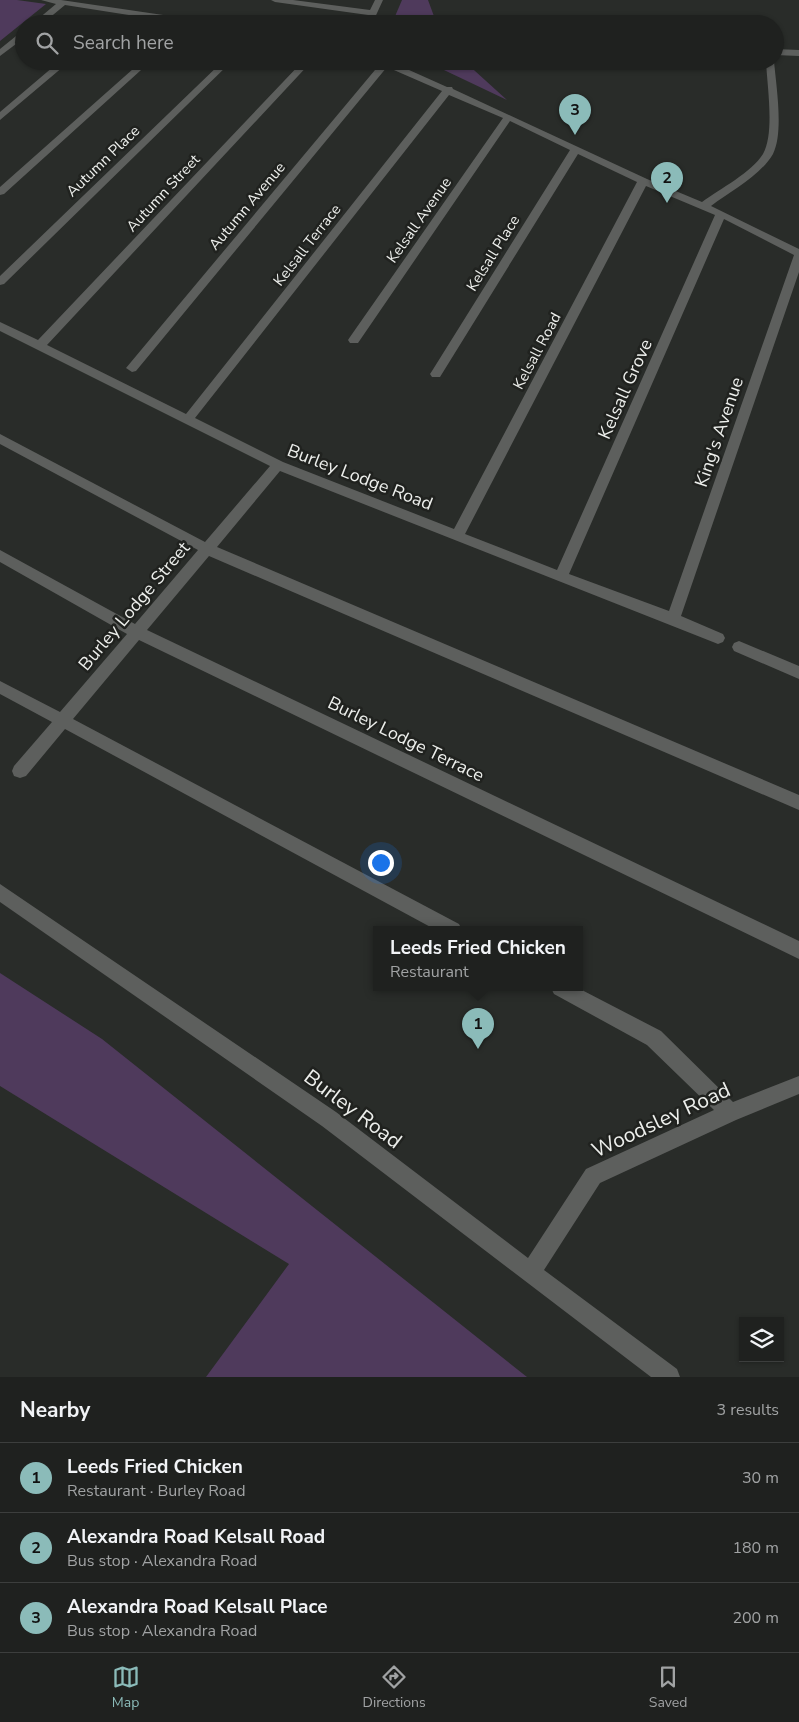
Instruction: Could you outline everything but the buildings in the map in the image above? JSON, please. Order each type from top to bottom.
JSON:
[{"type":"street","points":[[45,0],[159,15]]},
{"type":"street","points":[[274,0],[372,13],[378,0]]},
{"type":"street","points":[[48,15],[63,3]]},
{"type":"street","points":[[0,53],[15,41]]},
{"type":"street","points":[[784,52],[799,53]]},
{"type":"street","points":[[0,117],[55,70]]},
{"type":"street","points":[[0,192],[137,70]]},
{"type":"street","name":"Autumn Place","points":[[0,282],[219,70]]},
{"type":"street","name":"Autumn Street","points":[[40,345],[300,70]]},
{"type":"street","name":"Autumn Avenue","points":[[132,368],[376,70]]},
{"type":"street","points":[[403,70],[449,89],[643,181],[720,214],[799,254]]},
{"type":"street","points":[[703,207],[750,171],[769,153],[772,129],[770,70]]},
{"type":"street","name":"Kelsall Terrace","points":[[188,419],[449,89]]},
{"type":"street","name":"Kelsall Avenue","points":[[354,340],[508,116]]},
{"type":"street","name":"Kelsall Place","points":[[436,374],[576,149]]},
{"type":"street","name":"Kelsall Road","points":[[458,535],[643,181]]},
{"type":"street","name":"Kelsall Grove","points":[[561,577],[720,214]]},
{"type":"street","name":"King's Avenue","points":[[673,619],[799,254]]},
{"type":"street","name":"Burley Lodge Road","points":[[0,326],[278,465],[718,638]]},
{"type":"street","points":[[0,438],[207,549],[799,803]]},
{"type":"street","name":"Burley Lodge Street","points":[[20,771],[278,465]]},
{"type":"street","name":"Burley Lodge Terrace","points":[[0,555],[137,632],[799,950]]},
{"type":"street","points":[[739,647],[799,673]]},
{"type":"street","points":[[0,687],[445,926]]},
{"type":"street","name":"Burley Road","points":[[0,892],[329,1119],[669,1377]]},
{"type":"street","points":[[566,991],[654,1038],[730,1113]]},
{"type":"street","name":"Woodsley Road","points":[[530,1273],[593,1176],[730,1113],[797,1090]]},
{"type":"shaded area","points":[[0,0],[46,4],[32,15],[15,15],[15,29],[0,41]]},
{"type":"shaded area","points":[[402,0],[428,0],[434,15],[396,15]]},
{"type":"shaded area","points":[[444,70],[474,70],[507,100]]},
{"type":"shaded area","points":[[0,973],[102,1039],[527,1377],[206,1377],[289,1264],[0,1086]]},
{"type":"place","name":"Alexandra Road Kelsall Place","points":[[575,135]]},
{"type":"place","name":"Alexandra Road Kelsall Road","points":[[667,203]]},
{"type":"place","name":"Leeds Fried Chicken","points":[[478,1049]]}]
